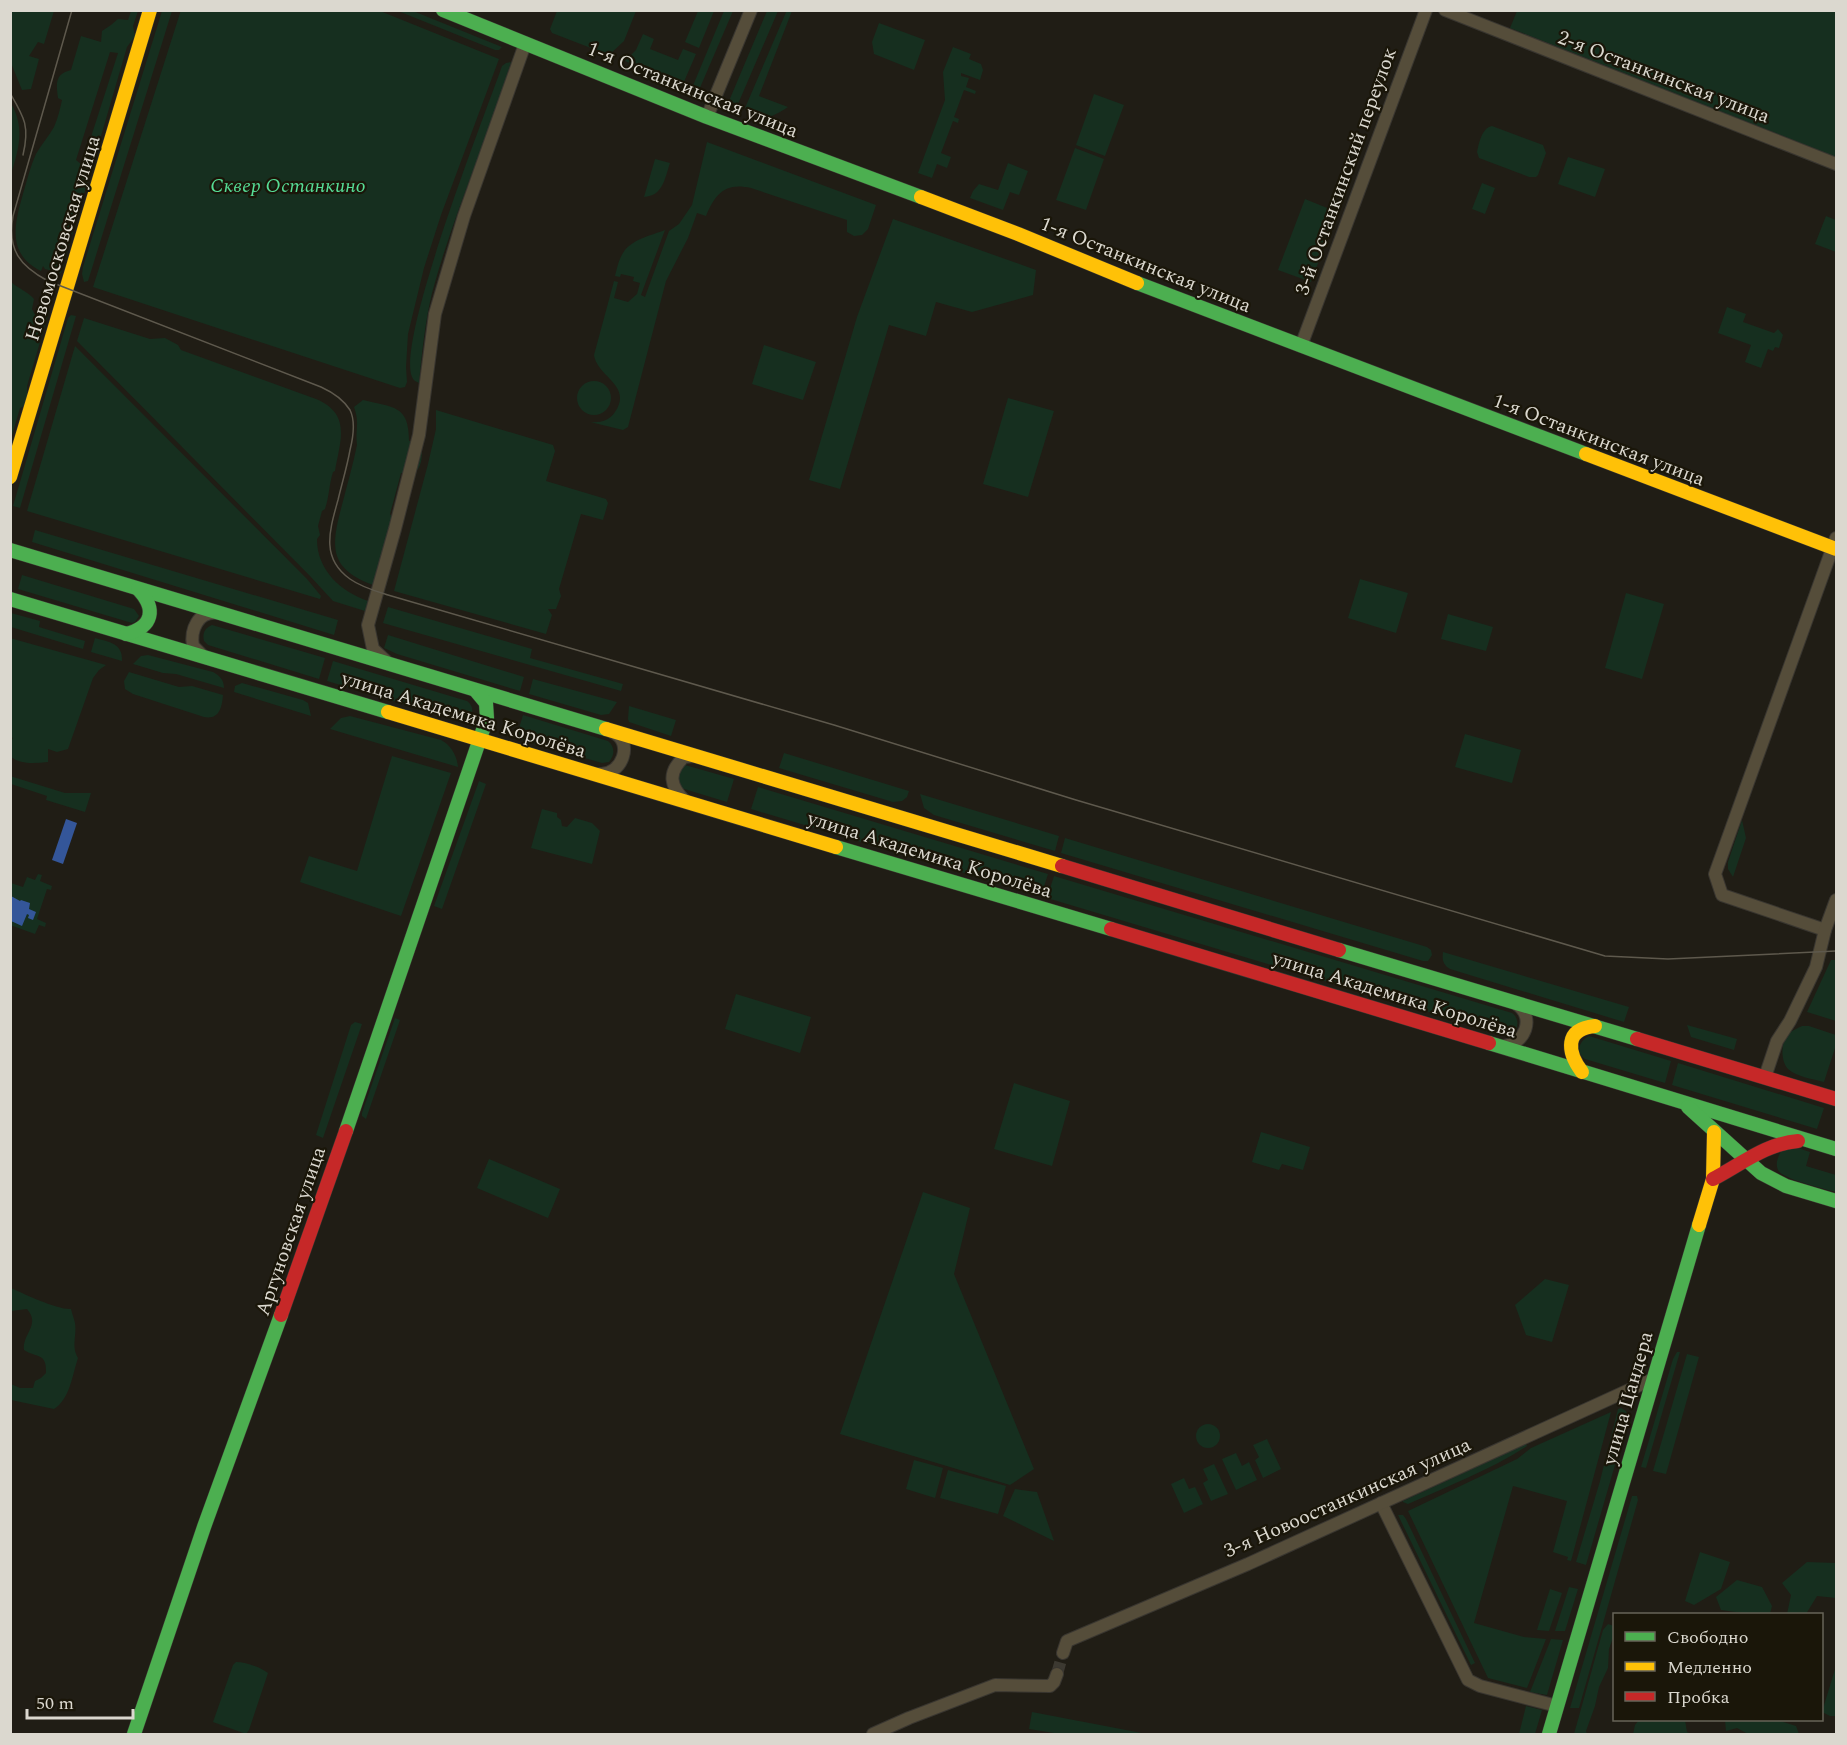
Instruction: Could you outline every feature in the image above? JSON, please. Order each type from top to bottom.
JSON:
[{"type":"main road","name":"Новомосковская улица","points":[[10,477],[150,10]]},
{"type":"main road","name":"1-я Останкинская улица","points":[[443,10],[707,117],[1018,234],[1146,287],[1835,545]]},
{"type":"main road","name":"улица Академика Королёва","points":[[10,550],[1836,1099]]},
{"type":"main road","points":[[126,634],[141,629],[150,617],[148,602],[145,595],[138,589]]},
{"type":"main road","name":"улица Академика Королёва","points":[[10,599],[1502,1046],[1836,1149]]},
{"type":"main road","name":"Аргуновская улица","points":[[134,1734],[204,1527],[383,1026],[480,740],[488,709],[486,701],[476,691]]},
{"type":"main road","points":[[1582,1072],[1572,1059],[1571,1043],[1580,1029],[1595,1026]]},
{"type":"main road","points":[[1682,1102],[1761,1173],[1786,1186],[1836,1201]]},
{"type":"main road","name":"улица Цандера","points":[[1549,1734],[1713,1179],[1714,1132]]},
{"type":"main road","points":[[1713,1179],[1779,1143],[1790,1141],[1814,1143]]},
{"type":"street","points":[[707,117],[752,10]]},
{"type":"street","name":"3-й Останкинский переулок","points":[[1300,346],[1426,10]]},
{"type":"street","name":"2-я Останкинская улица","points":[[1445,10],[1836,164]]},
{"type":"street","points":[[394,666],[381,658],[373,649],[368,625],[419,435],[432,332],[440,294],[464,216],[525,44]]},
{"type":"street","points":[[1825,930],[1722,895],[1715,874],[1835,545]]},
{"type":"street","points":[[205,657],[193,646],[193,631],[202,616],[210,612],[219,614]]},
{"type":"street","points":[[598,774],[605,775],[613,772],[623,758],[623,741],[619,735],[608,729]]},
{"type":"street","points":[[686,801],[675,790],[672,782],[674,771],[684,757],[698,757]]},
{"type":"street","points":[[1765,1077],[1777,1041],[1790,1021],[1816,967],[1825,930],[1836,900]]},
{"type":"street","points":[[1502,1046],[1510,1046],[1517,1042],[1526,1030],[1525,1013],[1513,1001]]},
{"type":"street","name":"3-я Новоостанкинская улица","points":[[1064,1651],[1067,1641],[1248,1564],[1653,1379]]},
{"type":"street","points":[[1382,1503],[1468,1680],[1480,1686],[1557,1706]]},
{"type":"street","points":[[873,1734],[890,1731],[909,1718],[995,1685],[1050,1686],[1057,1674]]},
{"type":"green space","name":"Сквер Останкино","points":[[181,10],[380,11],[499,59],[441,215],[424,268],[408,334],[405,387],[400,388],[93,287]]},
{"type":"green space","points":[[557,10],[636,11],[624,41],[609,55],[552,33],[550,29]]},
{"type":"green space","points":[[787,10],[792,11],[759,96],[788,107],[771,116],[757,115],[745,108]]},
{"type":"green space","points":[[10,11],[54,11],[44,44],[38,42],[29,56],[39,59],[31,89],[22,90],[11,63]]},
{"type":"green space","points":[[131,11],[138,11],[133,26],[135,36],[127,47],[61,273],[45,269],[43,266],[41,271],[30,264],[18,247],[17,217],[32,164],[59,114],[62,100],[58,98],[59,77],[71,70],[81,36],[101,42],[102,31],[118,19],[128,20]],"holes":[[[110,52],[118,53],[82,165],[76,160]]]},
{"type":"green space","points":[[162,11],[172,11],[88,281],[84,282],[83,267]]},
{"type":"green space","points":[[398,11],[413,11],[502,47],[495,50]]},
{"type":"green space","points":[[698,11],[714,11],[699,48],[685,42]]},
{"type":"green space","points":[[724,11],[733,11],[699,90],[692,88]]},
{"type":"green space","points":[[767,11],[778,11],[738,104],[729,101]]},
{"type":"green space","points":[[1517,11],[1836,11],[1836,157],[1510,28]]},
{"type":"green space","points":[[879,23],[925,40],[914,70],[874,54],[872,42]]},
{"type":"green space","points":[[643,34],[654,39],[650,49],[678,60],[683,49],[696,54],[683,84],[625,61],[636,50]]},
{"type":"green space","points":[[953,47],[971,54],[969,59],[981,64],[983,70],[980,80],[961,73],[961,76],[969,78],[966,87],[976,91],[975,94],[964,90],[954,117],[959,119],[958,123],[953,121],[941,153],[951,157],[947,168],[937,164],[932,178],[918,173],[945,100],[943,72]]},
{"type":"green space","points":[[511,62],[440,264],[426,326],[419,383],[412,377],[411,355],[417,320],[429,275],[502,66]]},
{"type":"green space","points":[[1094,94],[1124,105],[1105,156],[1076,145]]},
{"type":"green space","points":[[11,103],[18,121],[19,138],[11,174]]},
{"type":"green space","points":[[1492,126],[1543,145],[1546,153],[1536,177],[1529,177],[1479,158],[1477,152],[1482,136]]},
{"type":"green space","points":[[707,142],[876,205],[868,229],[862,235],[854,236],[847,232],[847,220],[751,188],[734,187],[722,192],[713,202],[706,216],[697,213],[688,238],[666,281],[628,427],[623,430],[590,422],[601,422],[610,418],[619,403],[620,395],[617,388],[601,369],[594,355],[614,281],[618,282],[614,298],[628,302],[637,294],[640,283],[633,281],[634,277],[621,274],[620,277],[615,276],[620,258],[626,248],[636,241],[665,230],[641,295],[645,297],[669,231],[679,224],[692,205]]},
{"type":"green space","points":[[1075,148],[1104,159],[1086,210],[1056,200]]},
{"type":"green space","points":[[1568,157],[1605,169],[1595,197],[1558,184]]},
{"type":"green space","points":[[655,159],[670,163],[659,190],[644,197]]},
{"type":"green space","points":[[1008,163],[1028,171],[1019,195],[1010,192],[1003,210],[970,198],[979,184],[998,190]]},
{"type":"green space","points":[[1482,183],[1495,188],[1485,214],[1472,209]]},
{"type":"green space","points":[[1305,199],[1337,212],[1311,282],[1278,270]]},
{"type":"green space","points":[[1826,216],[1836,220],[1836,252],[1815,244]]},
{"type":"green space","points":[[893,219],[1036,270],[1033,295],[972,312],[936,302],[926,336],[889,325],[840,489],[809,480],[857,317]]},
{"type":"green space","points":[[11,282],[34,299],[32,309],[37,319],[42,304],[48,307],[49,312],[27,386],[27,397],[24,406],[20,408],[11,439]]},
{"type":"green space","points":[[1727,307],[1746,314],[1743,322],[1774,333],[1778,329],[1783,335],[1779,348],[1775,347],[1773,351],[1768,349],[1761,368],[1745,362],[1751,345],[1718,333]]},
{"type":"green space","points":[[71,315],[76,316],[20,508],[13,506],[68,318]]},
{"type":"green space","points":[[84,318],[150,339],[165,338],[178,345],[181,350],[316,399],[335,412],[341,429],[341,439],[325,509],[322,511],[318,526],[320,535],[317,539],[318,550],[332,578],[348,591],[368,601],[365,611],[333,601],[77,341]]},
{"type":"green space","points":[[764,345],[816,362],[803,400],[752,384]]},
{"type":"green space","points":[[75,346],[307,579],[321,596],[320,599],[27,511]]},
{"type":"green space","points":[[594,381],[606,386],[611,398],[606,410],[594,415],[582,410],[577,398],[582,386]]},
{"type":"green space","points":[[1008,398],[1054,411],[1028,497],[983,484]]},
{"type":"green space","points":[[363,400],[391,407],[402,414],[406,420],[409,441],[421,446],[422,452],[421,463],[416,471],[401,473],[390,514],[394,521],[373,585],[348,571],[336,554],[335,544],[338,520],[357,445],[357,422],[354,407]]},
{"type":"green space","points":[[436,410],[553,445],[555,451],[546,481],[606,499],[608,503],[603,520],[581,514],[559,589],[561,596],[556,609],[548,609],[552,615],[546,634],[394,591],[428,464],[436,429]]},
{"type":"green space","points":[[35,530],[338,620],[334,635],[32,542]]},
{"type":"green space","points":[[22,575],[134,609],[139,616],[132,623],[18,589]]},
{"type":"green space","points":[[1360,579],[1408,593],[1396,633],[1348,618]]},
{"type":"green space","points":[[1626,593],[1664,604],[1642,679],[1605,668]]},
{"type":"green space","points":[[388,607],[532,649],[530,658],[623,684],[621,691],[383,623]]},
{"type":"green space","points":[[11,613],[40,621],[39,627],[85,641],[83,649],[11,627]]},
{"type":"green space","points":[[1448,614],[1493,627],[1486,651],[1441,639]]},
{"type":"green space","points":[[212,625],[325,658],[319,679],[208,645],[204,641],[204,633]]},
{"type":"green space","points":[[388,635],[524,677],[520,691],[397,654],[384,648]]},
{"type":"green space","points":[[10,638],[106,665],[93,678],[68,749],[57,752],[48,749],[48,762],[24,762],[11,757],[13,738],[10,737]]},
{"type":"green space","points":[[95,638],[118,647],[122,661],[91,652]]},
{"type":"green space","points":[[148,655],[213,672],[221,678],[224,688],[133,664],[141,656]]},
{"type":"green space","points":[[333,661],[467,701],[472,708],[471,715],[468,720],[462,721],[327,681]]},
{"type":"green space","points":[[129,672],[179,687],[192,686],[223,695],[221,708],[213,717],[204,717],[133,694],[125,689],[124,681]]},
{"type":"green space","points":[[533,679],[617,702],[609,714],[601,715],[529,694]]},
{"type":"green space","points":[[242,683],[303,700],[308,703],[311,716],[234,692],[235,686]]},
{"type":"green space","points":[[629,706],[676,720],[671,736],[629,722]]},
{"type":"green space","points":[[523,715],[608,741],[613,748],[612,757],[609,762],[602,763],[516,738]]},
{"type":"green space","points":[[350,716],[441,740],[453,751],[458,767],[330,729],[341,718]]},
{"type":"green space","points":[[1465,734],[1521,750],[1512,783],[1455,767]]},
{"type":"green space","points":[[784,753],[909,791],[907,797],[902,801],[893,802],[779,768]]},
{"type":"green space","points":[[392,756],[451,773],[401,916],[300,882],[309,856],[357,871]]},
{"type":"green space","points":[[685,765],[734,779],[727,802],[681,788],[675,774]]},
{"type":"green space","points":[[10,776],[65,793],[91,793],[85,812],[46,800],[47,796],[11,784]]},
{"type":"green space","points":[[479,781],[486,784],[442,909],[434,906]]},
{"type":"green space","points":[[758,787],[1048,874],[1041,896],[751,809]]},
{"type":"green space","points":[[920,794],[1059,836],[1055,851],[934,815],[924,808]]},
{"type":"green space","points":[[542,809],[557,813],[562,826],[567,827],[575,818],[592,823],[600,831],[592,864],[531,848]]},
{"type":"green space","points":[[1742,820],[1746,838],[1733,877],[1728,869],[1728,862]]},
{"type":"green space","points":[[1065,838],[1427,947],[1431,950],[1432,955],[1428,961],[1423,961],[1061,853]]},
{"type":"green space","points":[[38,874],[42,875],[40,881],[52,886],[51,890],[47,889],[37,919],[46,923],[45,927],[39,925],[35,934],[10,925],[11,883],[23,887],[27,877],[35,880]]},
{"type":"green space","points":[[1054,876],[1512,1013],[1517,1020],[1516,1028],[1513,1034],[1506,1035],[1047,898]]},
{"type":"green space","points":[[1443,952],[1629,1007],[1624,1022],[1450,969],[1444,962]]},
{"type":"green space","points":[[1831,960],[1836,960],[1836,1021],[1807,1012]]},
{"type":"green space","points":[[736,994],[811,1017],[800,1053],[725,1029]]},
{"type":"green space","points":[[395,1018],[400,1020],[366,1119],[362,1113]]},
{"type":"green space","points":[[355,1022],[362,1024],[323,1138],[316,1135],[351,1025]]},
{"type":"green space","points":[[1687,1025],[1737,1039],[1734,1050],[1691,1037]]},
{"type":"green space","points":[[1802,1026],[1836,1035],[1836,1045],[1824,1082],[1796,1074],[1785,1065],[1783,1046],[1786,1036]]},
{"type":"green space","points":[[1589,1036],[1671,1061],[1665,1083],[1585,1059],[1579,1050],[1583,1041]]},
{"type":"green space","points":[[1678,1063],[1824,1108],[1817,1129],[1672,1085]]},
{"type":"green space","points":[[1014,1083],[1070,1101],[1052,1166],[994,1149]]},
{"type":"green space","points":[[1261,1132],[1310,1147],[1303,1170],[1282,1164],[1279,1170],[1252,1162]]},
{"type":"green space","points":[[1795,1147],[1810,1152],[1806,1166],[1836,1175],[1836,1192],[1787,1177],[1778,1170],[1777,1163],[1781,1151]]},
{"type":"green space","points":[[489,1159],[560,1189],[548,1218],[477,1188]]},
{"type":"green space","points":[[923,1192],[970,1208],[954,1274],[1034,1469],[1010,1485],[840,1434]]},
{"type":"green space","points":[[1545,1279],[1569,1285],[1552,1342],[1526,1335],[1515,1305]]},
{"type":"green space","points":[[11,1288],[32,1298],[71,1309],[75,1323],[75,1349],[78,1358],[67,1393],[54,1409],[11,1400],[11,1384],[20,1388],[33,1388],[35,1381],[46,1373],[46,1366],[43,1359],[24,1350],[24,1344],[32,1325],[31,1315],[27,1309],[11,1311]]},
{"type":"green space","points":[[1677,1352],[1680,1352],[1646,1468],[1641,1467],[1673,1359]]},
{"type":"green space","points":[[1687,1354],[1699,1357],[1666,1474],[1653,1471]]},
{"type":"green space","points":[[1618,1409],[1626,1411],[1628,1420],[1586,1565],[1576,1562]]},
{"type":"green space","points":[[1611,1412],[1571,1561],[1567,1560],[1568,1557],[1553,1552],[1567,1501],[1513,1486],[1474,1623],[1524,1637],[1546,1639],[1527,1688],[1488,1678],[1408,1511],[1517,1459],[1531,1448]]},
{"type":"green space","points":[[1208,1424],[1216,1428],[1220,1436],[1216,1444],[1208,1448],[1200,1444],[1196,1436],[1200,1428]]},
{"type":"green space","points":[[1267,1439],[1281,1469],[1263,1478],[1255,1460],[1259,1457],[1253,1445]]},
{"type":"green space","points":[[1526,1444],[1527,1446],[1513,1455],[1469,1477],[1408,1504],[1403,1502],[1403,1501]]},
{"type":"green space","points":[[1236,1453],[1242,1466],[1249,1462],[1257,1480],[1236,1490],[1222,1459]]},
{"type":"green space","points":[[914,1460],[943,1468],[935,1498],[906,1489]]},
{"type":"green space","points":[[1214,1464],[1228,1494],[1211,1501],[1203,1483],[1208,1480],[1203,1469]]},
{"type":"green space","points":[[948,1470],[1006,1486],[998,1514],[940,1498]]},
{"type":"green space","points":[[1184,1478],[1189,1489],[1195,1487],[1203,1504],[1184,1513],[1171,1484]]},
{"type":"green space","points":[[1015,1489],[1037,1492],[1054,1541],[1003,1516]]},
{"type":"green space","points":[[1632,1496],[1637,1496],[1638,1500],[1579,1708],[1570,1708]]},
{"type":"green space","points":[[1398,1515],[1403,1515],[1406,1519],[1475,1663],[1471,1665]]},
{"type":"green space","points":[[1700,1552],[1730,1562],[1721,1589],[1694,1605],[1685,1601]]},
{"type":"green space","points":[[1807,1562],[1836,1563],[1836,1598],[1817,1596],[1807,1613],[1787,1613],[1791,1595],[1782,1583]]},
{"type":"green space","points":[[1737,1580],[1762,1587],[1772,1606],[1770,1613],[1721,1610],[1716,1597]]},
{"type":"green space","points":[[1569,1587],[1578,1589],[1565,1631],[1555,1631]]},
{"type":"green space","points":[[1550,1589],[1562,1593],[1549,1631],[1537,1630]]},
{"type":"green space","points":[[1608,1624],[1613,1626],[1608,1668],[1599,1687],[1587,1734],[1574,1734],[1603,1630]]},
{"type":"green space","points":[[1551,1639],[1563,1640],[1547,1695],[1530,1692]]},
{"type":"green space","points":[[236,1662],[253,1665],[268,1673],[246,1734],[213,1722]]},
{"type":"green space","points":[[1836,1666],[1836,1716],[1823,1712]]},
{"type":"green space","points":[[1526,1706],[1542,1710],[1535,1734],[1519,1734]]},
{"type":"green space","points":[[1032,1712],[1147,1734],[1060,1734],[1029,1729]]},
{"type":"green space","points":[[1638,1721],[1685,1721],[1687,1732],[1692,1734],[1633,1734]]},
{"type":"green space","points":[[1725,1721],[1780,1721],[1796,1726],[1799,1734],[1748,1734],[1737,1728],[1726,1731]]},
{"type":"water","points":[[66,819],[77,823],[63,864],[52,860]]},
{"type":"water","points":[[11,896],[30,903],[29,909],[36,912],[33,920],[28,918],[27,914],[22,926],[11,921]]},
{"type":"tunnel","points":[[1057,1674],[1063,1653]]},
{"type":"tram line","points":[[72,10],[13,216],[14,248],[23,263],[48,281],[321,387],[344,402],[352,415],[353,435],[332,522],[330,542],[334,562],[350,579],[359,584],[388,595],[834,725],[1076,800],[1605,956],[1668,959],[1836,951]]},
{"type":"tram line","points":[[10,93],[26,129],[23,155]]},
{"type":"traffic: fast","points":[[443,10],[707,117],[921,197]]},
{"type":"traffic: fast","points":[[1137,283],[1586,454]]},
{"type":"traffic: fast","points":[[10,550],[606,729]]},
{"type":"traffic: fast","points":[[126,634],[142,627],[149,616],[148,603],[138,589]]},
{"type":"traffic: fast","points":[[10,599],[388,712]]},
{"type":"traffic: fast","points":[[346,1131],[487,718],[486,703],[476,691]]},
{"type":"traffic: fast","points":[[836,847],[1111,929]]},
{"type":"traffic: fast","points":[[1339,950],[1637,1039]]},
{"type":"traffic: fast","points":[[1489,1043],[1836,1149]]},
{"type":"traffic: fast","points":[[1688,1107],[1761,1173],[1786,1186],[1836,1201]]},
{"type":"traffic: fast","points":[[1549,1734],[1699,1225]]},
{"type":"traffic: fast","points":[[134,1734],[204,1527],[281,1315]]},
{"type":"traffic: slow","points":[[10,477],[150,10]]},
{"type":"traffic: slow","points":[[921,197],[1137,283]]},
{"type":"traffic: slow","points":[[1586,454],[1836,549]]},
{"type":"traffic: slow","points":[[388,712],[836,847]]},
{"type":"traffic: slow","points":[[606,729],[1062,866]]},
{"type":"traffic: slow","points":[[1582,1072],[1573,1057],[1571,1043],[1578,1032],[1595,1026]]},
{"type":"traffic: slow","points":[[1699,1225],[1713,1179],[1714,1132]]},
{"type":"traffic: jam","points":[[1062,866],[1339,950]]},
{"type":"traffic: jam","points":[[1111,929],[1489,1043]]},
{"type":"traffic: jam","points":[[1637,1039],[1836,1099]]},
{"type":"traffic: jam","points":[[281,1315],[346,1131]]},
{"type":"traffic: jam","points":[[1713,1179],[1765,1150],[1798,1141]]}]
